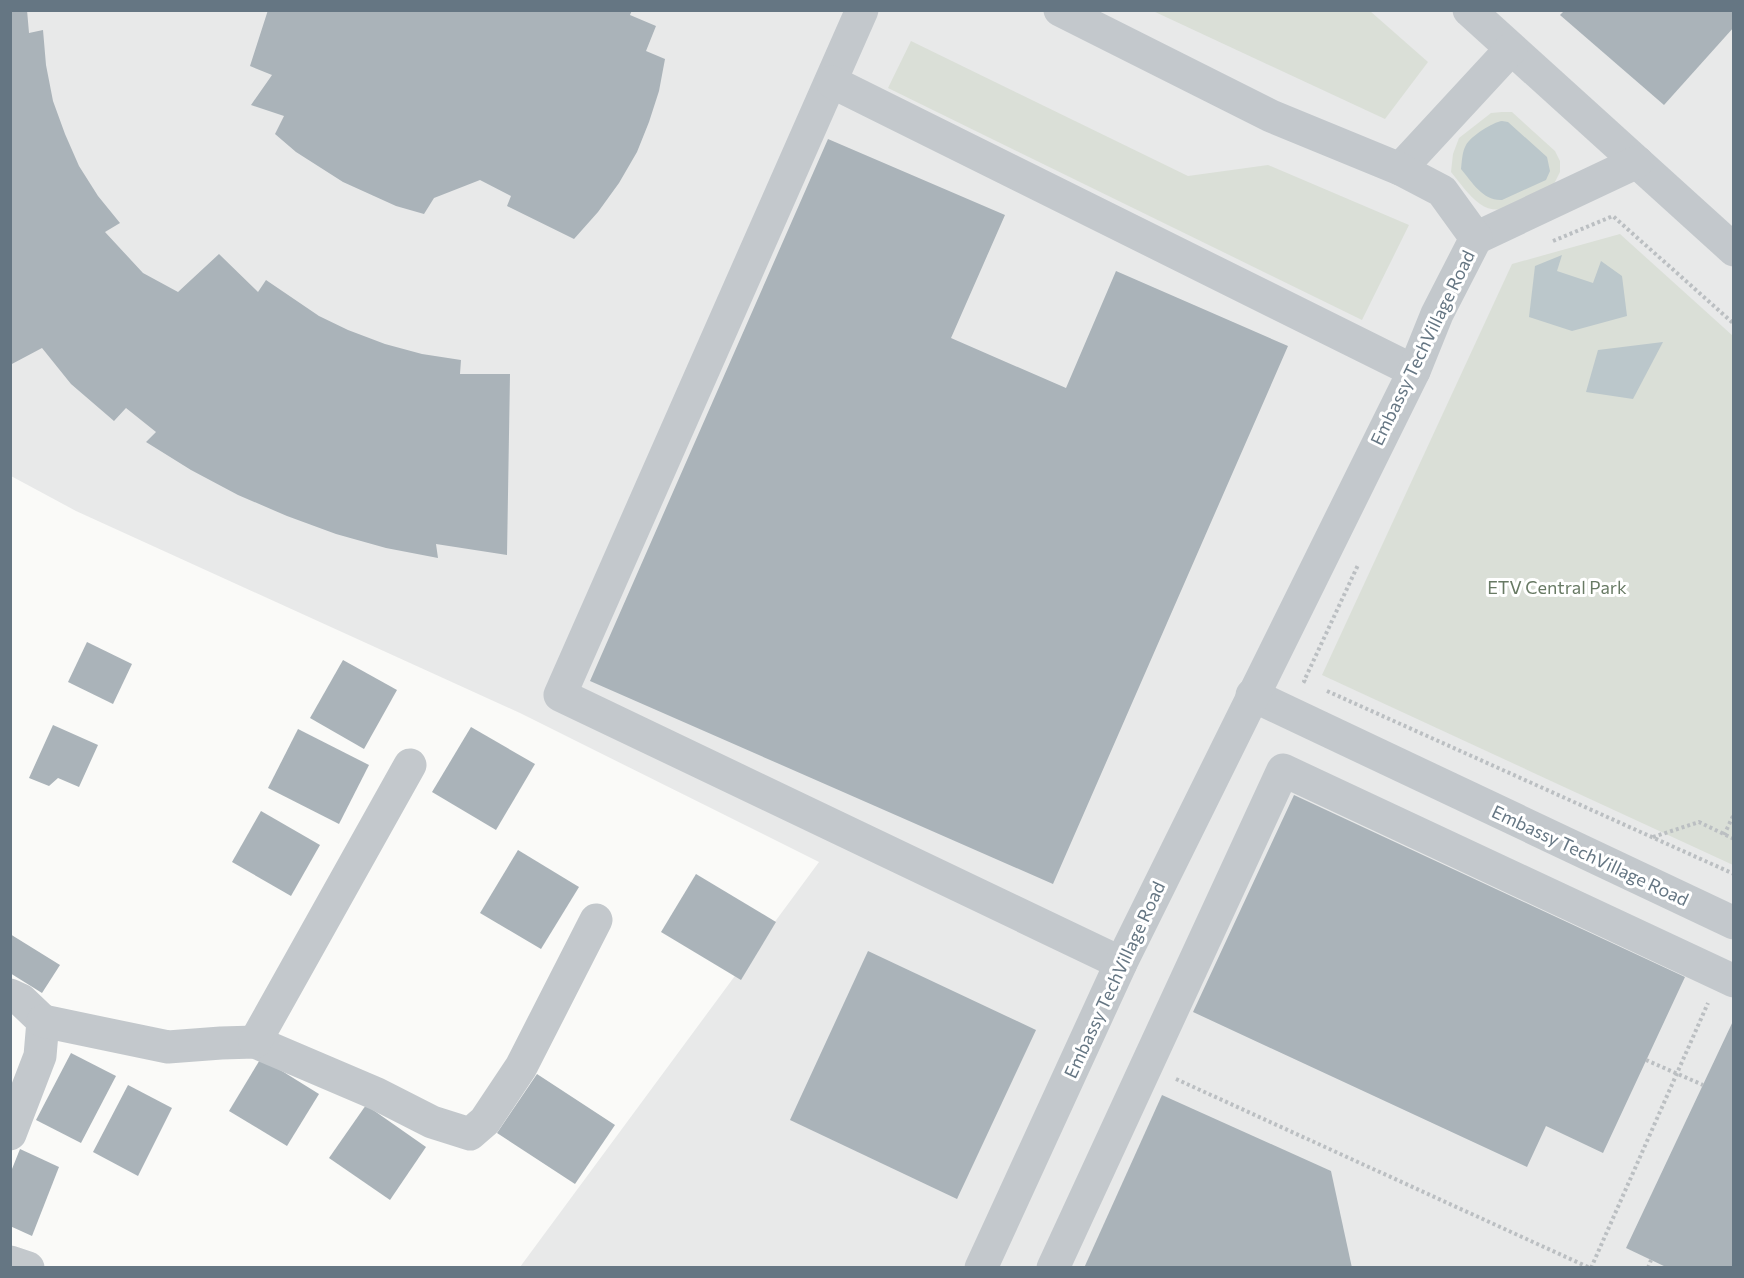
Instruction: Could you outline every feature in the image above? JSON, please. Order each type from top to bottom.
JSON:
[{"type":"street","points":[[862,10],[560,695],[1121,963]]},
{"type":"street","name":"Embassy TechVillage Road","points":[[981,1268],[1121,963],[1414,370],[1437,314],[1476,238],[1442,191],[1400,169],[1271,116],[1060,10]]},
{"type":"street","points":[[1469,10],[1734,250]]},
{"type":"street","points":[[1400,169],[1511,48]]},
{"type":"street","points":[[832,82],[1414,370]]},
{"type":"street","points":[[1476,238],[1637,162]]},
{"type":"street","name":"Embassy TechVillage Road","points":[[1252,695],[1734,923]]},
{"type":"street","points":[[255,1042],[410,765]]},
{"type":"street","points":[[1053,1268],[1283,770],[1727,978]]},
{"type":"street","points":[[10,995],[21,1000],[43,1021],[168,1047],[255,1042],[377,1094],[432,1122],[470,1134],[485,1121],[521,1067],[596,920]]},
{"type":"street","points":[[10,1134],[40,1056],[43,1021]]},
{"type":"street","points":[[10,1262],[28,1268]]},
{"type":"path","points":[[1551,242],[1613,216],[1734,324]]},
{"type":"path","points":[[1315,686],[1304,681],[1359,563]]},
{"type":"path","points":[[1326,690],[1734,874]]},
{"type":"path","points":[[1724,835],[1734,814]]},
{"type":"path","points":[[1652,837],[1699,822],[1734,840]]},
{"type":"path","points":[[1146,1065],[1591,1268],[1727,978]]},
{"type":"path","points":[[1646,1060],[1703,1085]]},
{"type":"path","points":[[1648,1268],[1651,1260]]},
{"type":"shaded area","points":[[10,11],[1733,11],[1733,1267],[520,1267],[819,862],[520,713],[76,511],[11,476]]},
{"type":"shaded area","points":[[1502,121],[1508,122],[1547,157],[1550,171],[1546,180],[1502,200],[1484,194],[1461,169],[1464,151],[1469,141],[1482,130]]},
{"type":"shaded area","points":[[1562,255],[1557,271],[1593,283],[1601,261],[1622,276],[1627,316],[1572,331],[1529,317],[1535,266]]},
{"type":"shaded area","points":[[1663,342],[1633,399],[1586,392],[1598,350]]},
{"type":"green space","points":[[1153,11],[1370,11],[1428,62],[1385,119]]},
{"type":"green space","points":[[911,41],[1188,176],[1268,165],[1409,225],[1362,320],[888,88]]},
{"type":"green space","points":[[1512,112],[1555,151],[1560,161],[1560,172],[1552,188],[1517,205],[1497,210],[1476,201],[1451,172],[1453,154],[1459,138],[1491,113]]},
{"type":"green space","name":"ETV Central Park","points":[[1620,234],[1733,336],[1733,865],[1322,675],[1512,264]]},
{"type":"building","points":[[10,10],[27,10],[29,33],[43,30],[46,65],[53,101],[65,134],[79,166],[98,196],[120,223],[105,232],[143,273],[178,292],[219,254],[258,292],[266,280],[319,316],[348,330],[385,344],[422,354],[461,360],[460,374],[510,374],[507,555],[436,544],[438,558],[386,548],[336,534],[287,516],[238,495],[146,442],[156,432],[126,408],[114,421],[71,384],[42,348],[10,365]]},
{"type":"building","points":[[268,10],[632,10],[630,15],[656,26],[646,51],[665,59],[659,91],[637,152],[619,183],[598,212],[574,239],[507,206],[511,196],[480,180],[434,198],[424,214],[396,206],[343,182],[296,152],[275,134],[284,116],[251,105],[272,75],[250,66]]},
{"type":"building","points":[[1565,10],[1734,10],[1734,27],[1664,105],[1560,15]]},
{"type":"building","points":[[828,139],[1005,215],[951,338],[1066,388],[1116,271],[1288,346],[1053,884],[590,681]]},
{"type":"building","points":[[87,642],[132,664],[113,704],[68,682]]},
{"type":"building","points":[[343,660],[397,690],[364,749],[310,718]]},
{"type":"building","points":[[53,725],[98,745],[79,787],[58,778],[49,786],[29,778]]},
{"type":"building","points":[[471,727],[535,764],[496,830],[432,792]]},
{"type":"building","points":[[298,729],[369,765],[339,824],[268,788]]},
{"type":"building","points":[[1294,795],[1685,977],[1603,1153],[1546,1126],[1527,1167],[1193,1012]]},
{"type":"building","points":[[261,811],[320,845],[291,896],[232,862]]},
{"type":"building","points":[[518,850],[579,887],[541,949],[480,913]]},
{"type":"building","points":[[696,874],[776,922],[741,980],[661,932]]},
{"type":"building","points":[[10,934],[60,965],[42,993],[10,973]]},
{"type":"building","points":[[868,951],[1036,1030],[957,1199],[790,1120]]},
{"type":"building","points":[[1734,1019],[1734,1268],[1668,1268],[1626,1248]]},
{"type":"building","points":[[71,1053],[116,1076],[81,1143],[36,1120]]},
{"type":"building","points":[[261,1058],[319,1094],[287,1146],[229,1111]]},
{"type":"building","points":[[537,1074],[615,1125],[575,1184],[497,1133]]},
{"type":"building","points":[[128,1085],[172,1108],[138,1176],[93,1152]]},
{"type":"building","points":[[1162,1095],[1331,1171],[1352,1268],[1084,1268]]},
{"type":"building","points":[[366,1105],[426,1147],[390,1200],[329,1158]]},
{"type":"building","points":[[20,1149],[59,1167],[32,1236],[10,1226],[10,1174]]}]
